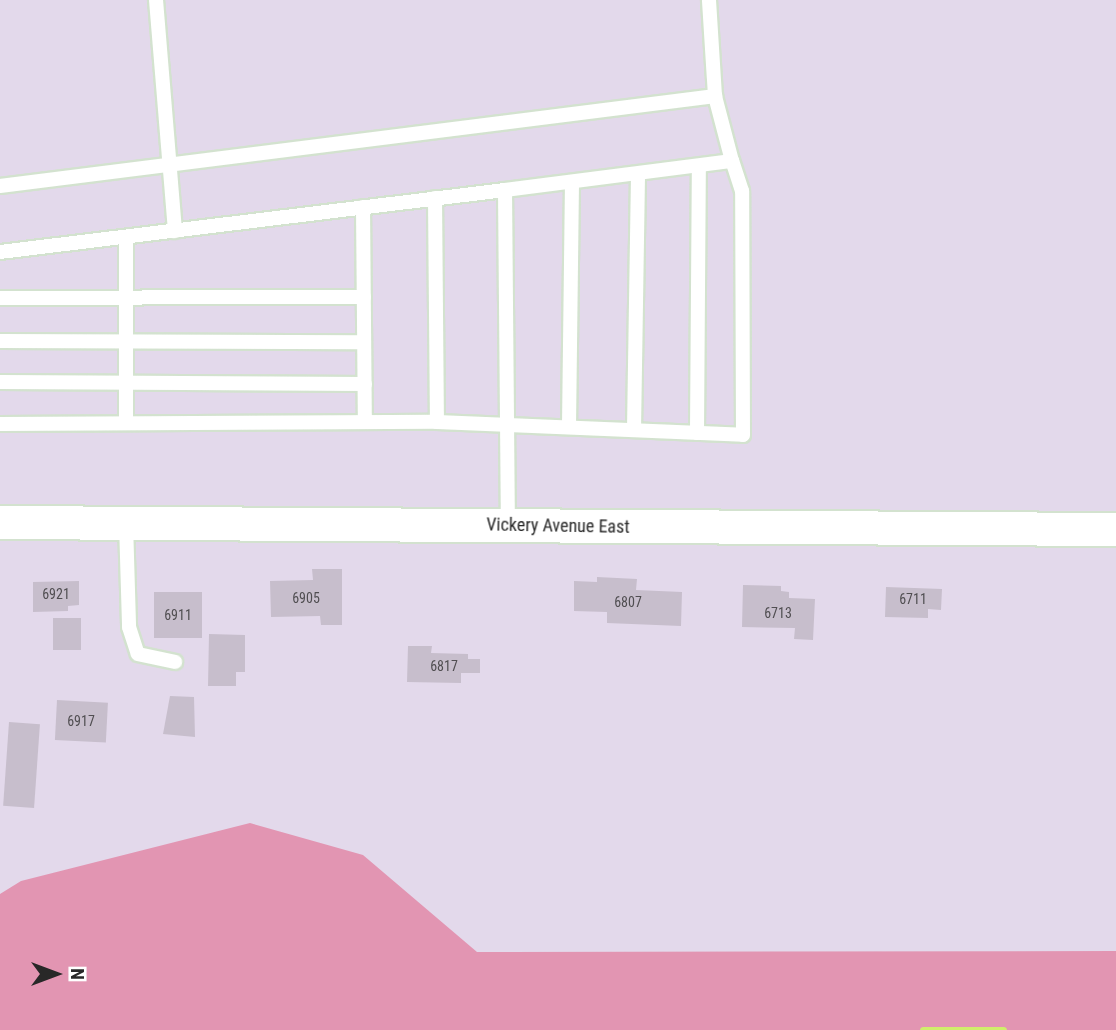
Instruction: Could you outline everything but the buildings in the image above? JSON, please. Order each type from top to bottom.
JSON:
[{"type":"street","name":"Vickery Avenue East","points":[[0,522],[1116,529]]},
{"type":"lane","points":[[156,0],[174,231]]},
{"type":"lane","points":[[0,424],[437,422],[743,435],[742,191],[715,96],[709,0]]},
{"type":"lane","points":[[0,186],[715,96]]},
{"type":"lane","points":[[0,252],[732,161]]},
{"type":"lane","points":[[697,433],[699,166]]},
{"type":"lane","points":[[634,430],[638,174]]},
{"type":"lane","points":[[569,427],[572,182]]},
{"type":"lane","points":[[505,190],[508,524]]},
{"type":"lane","points":[[435,198],[437,422]]},
{"type":"lane","points":[[363,207],[365,422]]},
{"type":"lane","points":[[126,237],[126,423]]},
{"type":"lane","points":[[0,298],[364,297]]},
{"type":"lane","points":[[0,341],[363,342]]},
{"type":"lane","points":[[0,382],[365,384]]},
{"type":"lane","points":[[126,523],[129,626],[138,654],[175,662]]},
{"type":"shaded area","points":[[250,823],[363,855],[477,952],[1116,951],[1116,1030],[0,1030],[0,894],[21,881]]},
{"type":"waterway","points":[[923,1030],[1003,1030]]}]
